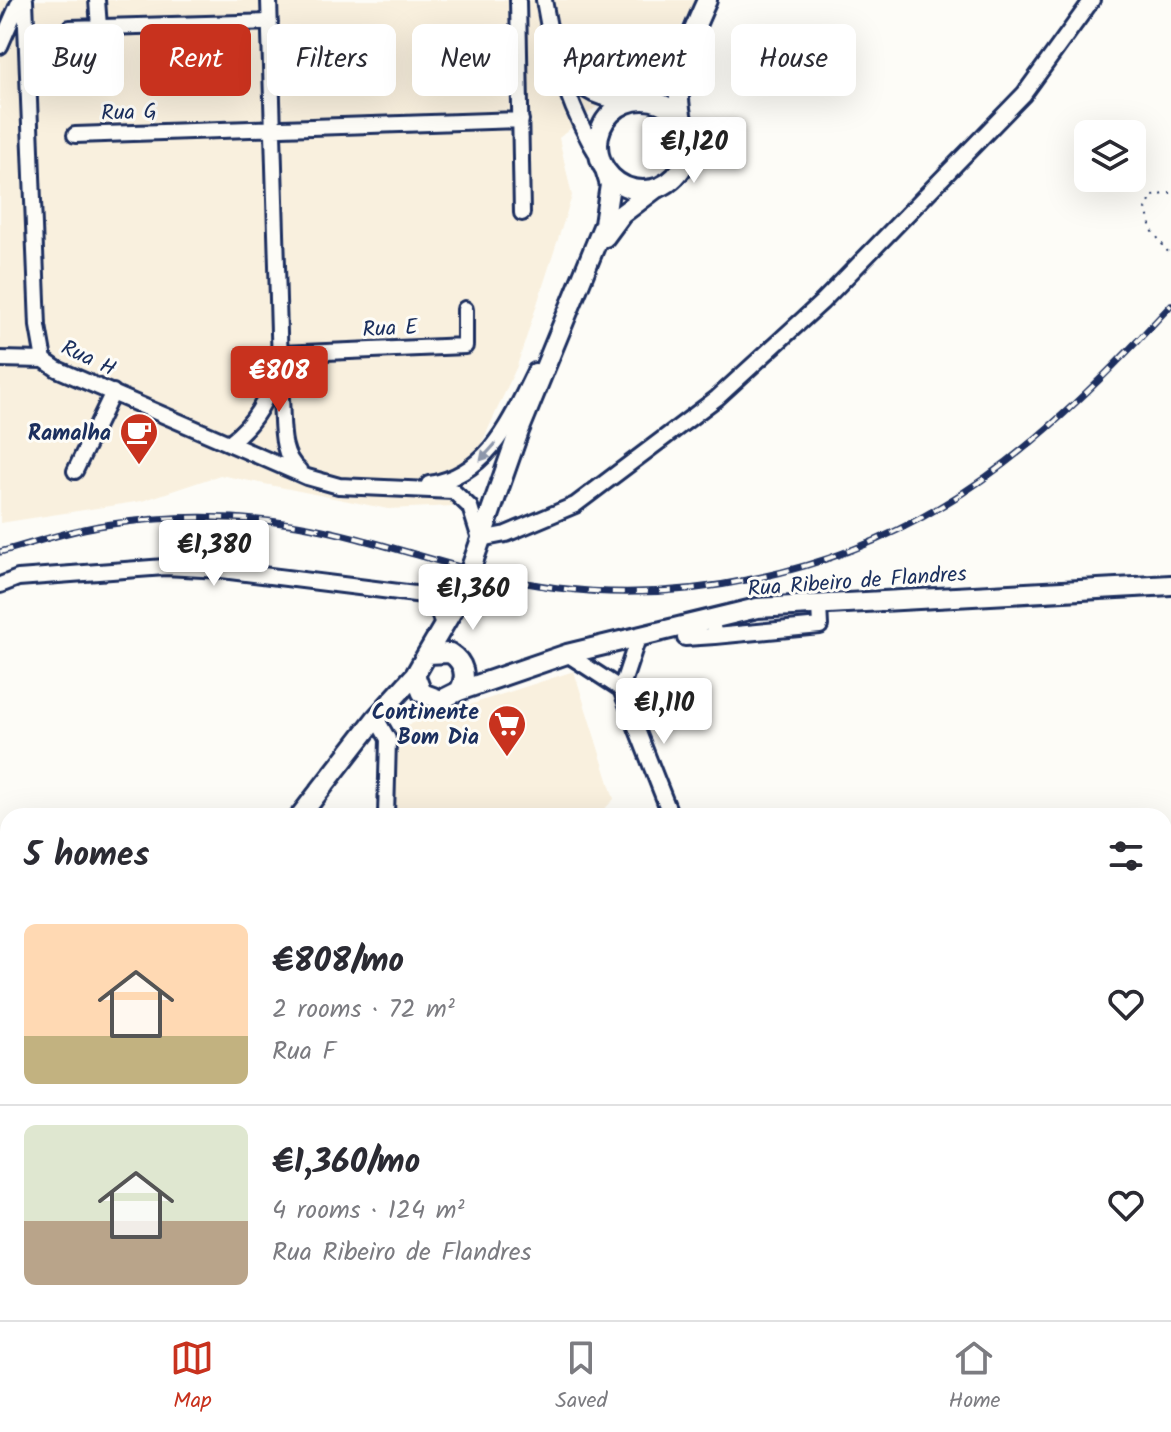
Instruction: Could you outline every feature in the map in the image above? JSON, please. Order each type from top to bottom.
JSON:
[{"type":"main road","points":[[696,24],[707,0]]},
{"type":"main road","points":[[306,808],[376,718],[415,675],[457,605],[519,431],[609,204],[610,185],[603,164],[600,130],[608,117],[646,96]]},
{"type":"main road","points":[[579,286],[622,214],[672,180],[687,154],[678,96]]},
{"type":"main road","points":[[639,101],[674,112],[683,125]]},
{"type":"main road","points":[[603,164],[629,188],[659,187]]},
{"type":"main road","name":"Rua Ribeiro de Flandres","points":[[376,718],[428,697],[441,700],[505,674],[567,654],[639,635],[713,627],[757,608],[1171,585]]},
{"type":"main road","points":[[457,605],[452,632],[463,666],[459,691]]},
{"type":"main road","name":"Rua Ribeiro de Flandres","points":[[427,654],[442,651],[463,666],[505,674]]},
{"type":"main road","points":[[415,675],[418,687],[428,697]]},
{"type":"street","points":[[1,39],[23,0]]},
{"type":"street","name":"Rua H","points":[[23,0],[38,326],[44,360],[307,477],[339,486],[453,491],[463,496],[470,507],[480,539]]},
{"type":"street","points":[[97,0],[99,24]]},
{"type":"street","points":[[269,0],[284,446],[289,462],[307,477]]},
{"type":"street","points":[[518,0],[522,213]]},
{"type":"street","points":[[544,0],[549,24]]},
{"type":"street","points":[[480,539],[506,534],[575,505],[717,398],[822,302],[1024,94],[1092,0]]},
{"type":"street","points":[[124,26],[270,22]]},
{"type":"street","points":[[571,96],[585,136],[603,164]]},
{"type":"street","points":[[599,96],[609,101],[639,101]]},
{"type":"street","name":"Rua G","points":[[75,135],[521,120]]},
{"type":"street","name":"Rua H","points":[[409,488],[461,474],[493,446],[507,428],[579,286]]},
{"type":"street","name":"Rua E","points":[[280,354],[465,346],[465,309]]},
{"type":"street","points":[[230,442],[248,428],[260,409],[280,354]]},
{"type":"street","points":[[0,359],[44,360]]},
{"type":"street","points":[[75,471],[113,392]]},
{"type":"street","points":[[0,585],[18,578],[165,567],[222,570],[423,595],[466,582]]},
{"type":"street","points":[[423,595],[437,608],[444,627]]},
{"type":"street","points":[[685,638],[713,627]]},
{"type":"street","points":[[621,689],[639,635]]},
{"type":"street","points":[[567,654],[621,689],[668,808]]},
{"type":"street","points":[[376,718],[388,739],[386,808]]},
{"type":"path","points":[[1171,193],[1153,196],[1146,208],[1151,229],[1171,256]]},
{"type":"shaded area","points":[[0,0],[697,0],[683,24],[534,24],[534,96],[609,96],[559,138],[572,196],[517,366],[453,506],[388,509],[220,475],[142,501],[0,523]]},
{"type":"shaded area","points":[[574,671],[614,799],[606,808],[394,808],[395,729]]},
{"type":"railway","points":[[0,552],[105,525],[152,519],[225,518],[297,525],[492,576],[558,588],[607,592],[656,591],[706,587],[756,578],[852,550],[897,530],[972,487],[1063,415],[1171,305]]},
{"type":"place","name":"Ramalha","points":[[139,466]]},
{"type":"place","name":"Continente Bom Dia","points":[[507,758]]}]
